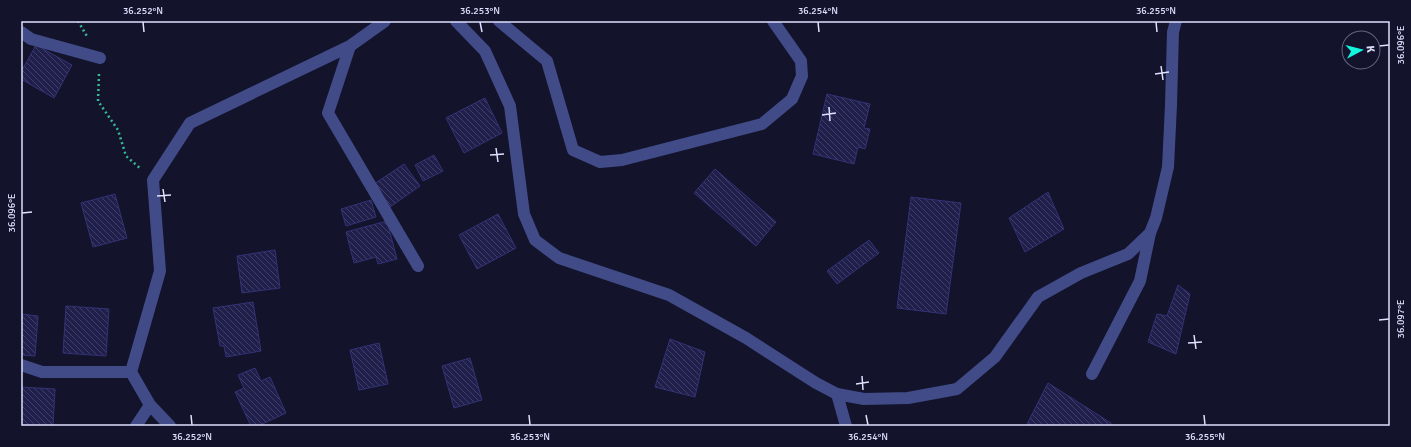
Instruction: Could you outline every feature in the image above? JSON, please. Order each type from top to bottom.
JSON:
[{"type":"street","points":[[158,426],[150,405],[131,372],[160,271],[153,180],[190,123],[350,46],[385,21]]},
{"type":"street","points":[[456,21],[485,51],[510,106],[524,214],[535,240],[559,258],[669,295],[746,338],[816,383],[837,394],[864,399],[908,398],[957,389],[995,356],[1038,297],[1081,273],[1128,254],[1150,233]]},
{"type":"street","points":[[499,21],[547,61],[573,150],[600,162],[622,160],[762,124],[792,99],[802,76],[801,61],[773,21]]},
{"type":"street","points":[[1092,374],[1140,281],[1150,233],[1156,218],[1168,167],[1173,32],[1176,21]]},
{"type":"street","points":[[21,32],[31,39],[100,58]]},
{"type":"street","points":[[350,46],[328,113],[418,266]]},
{"type":"street","points":[[21,364],[42,372],[131,372]]},
{"type":"street","points":[[837,394],[846,426]]},
{"type":"street","points":[[136,426],[150,405]]},
{"type":"street","points":[[150,405],[170,426]]},
{"type":"path","points":[[78,21],[100,58],[98,101],[118,130],[126,156],[153,180]]},
{"type":"building","points":[[36,45],[72,65],[54,98],[21,79],[21,72]]},
{"type":"building","points":[[827,94],[870,104],[864,128],[870,129],[865,149],[858,147],[854,164],[813,154]]},
{"type":"building","points":[[485,98],[502,133],[464,153],[446,118]]},
{"type":"building","points":[[434,155],[443,171],[423,181],[415,165]]},
{"type":"building","points":[[404,164],[420,186],[390,207],[374,184]]},
{"type":"building","points":[[715,169],[776,222],[756,246],[694,193]]},
{"type":"building","points":[[1048,192],[1064,229],[1025,252],[1009,218]]},
{"type":"building","points":[[115,194],[127,238],[93,247],[81,203]]},
{"type":"building","points":[[911,197],[961,203],[946,314],[897,308]]},
{"type":"building","points":[[371,200],[376,217],[346,226],[341,209]]},
{"type":"building","points":[[498,214],[516,248],[477,269],[459,235]]},
{"type":"building","points":[[387,221],[397,259],[378,264],[376,257],[354,263],[346,232]]},
{"type":"building","points":[[869,240],[879,253],[837,284],[827,271]]},
{"type":"building","points":[[275,250],[280,288],[242,293],[237,256]]},
{"type":"building","points":[[1178,285],[1190,294],[1176,354],[1148,342],[1157,314],[1167,316]]},
{"type":"building","points":[[253,302],[261,351],[226,357],[224,346],[220,346],[213,308]]},
{"type":"building","points":[[66,306],[109,309],[106,356],[63,353]]},
{"type":"building","points":[[21,314],[38,316],[35,356],[21,355]]},
{"type":"building","points":[[670,339],[705,352],[695,397],[655,387]]},
{"type":"building","points":[[379,343],[388,384],[359,390],[350,350]]},
{"type":"building","points":[[470,358],[482,400],[454,408],[442,366]]},
{"type":"building","points":[[255,368],[261,381],[270,377],[286,413],[258,426],[251,426],[235,392],[244,388],[238,375]]},
{"type":"building","points":[[1048,383],[1111,423],[1110,426],[1026,426]]},
{"type":"building","points":[[21,387],[55,389],[53,426],[21,426]]}]
